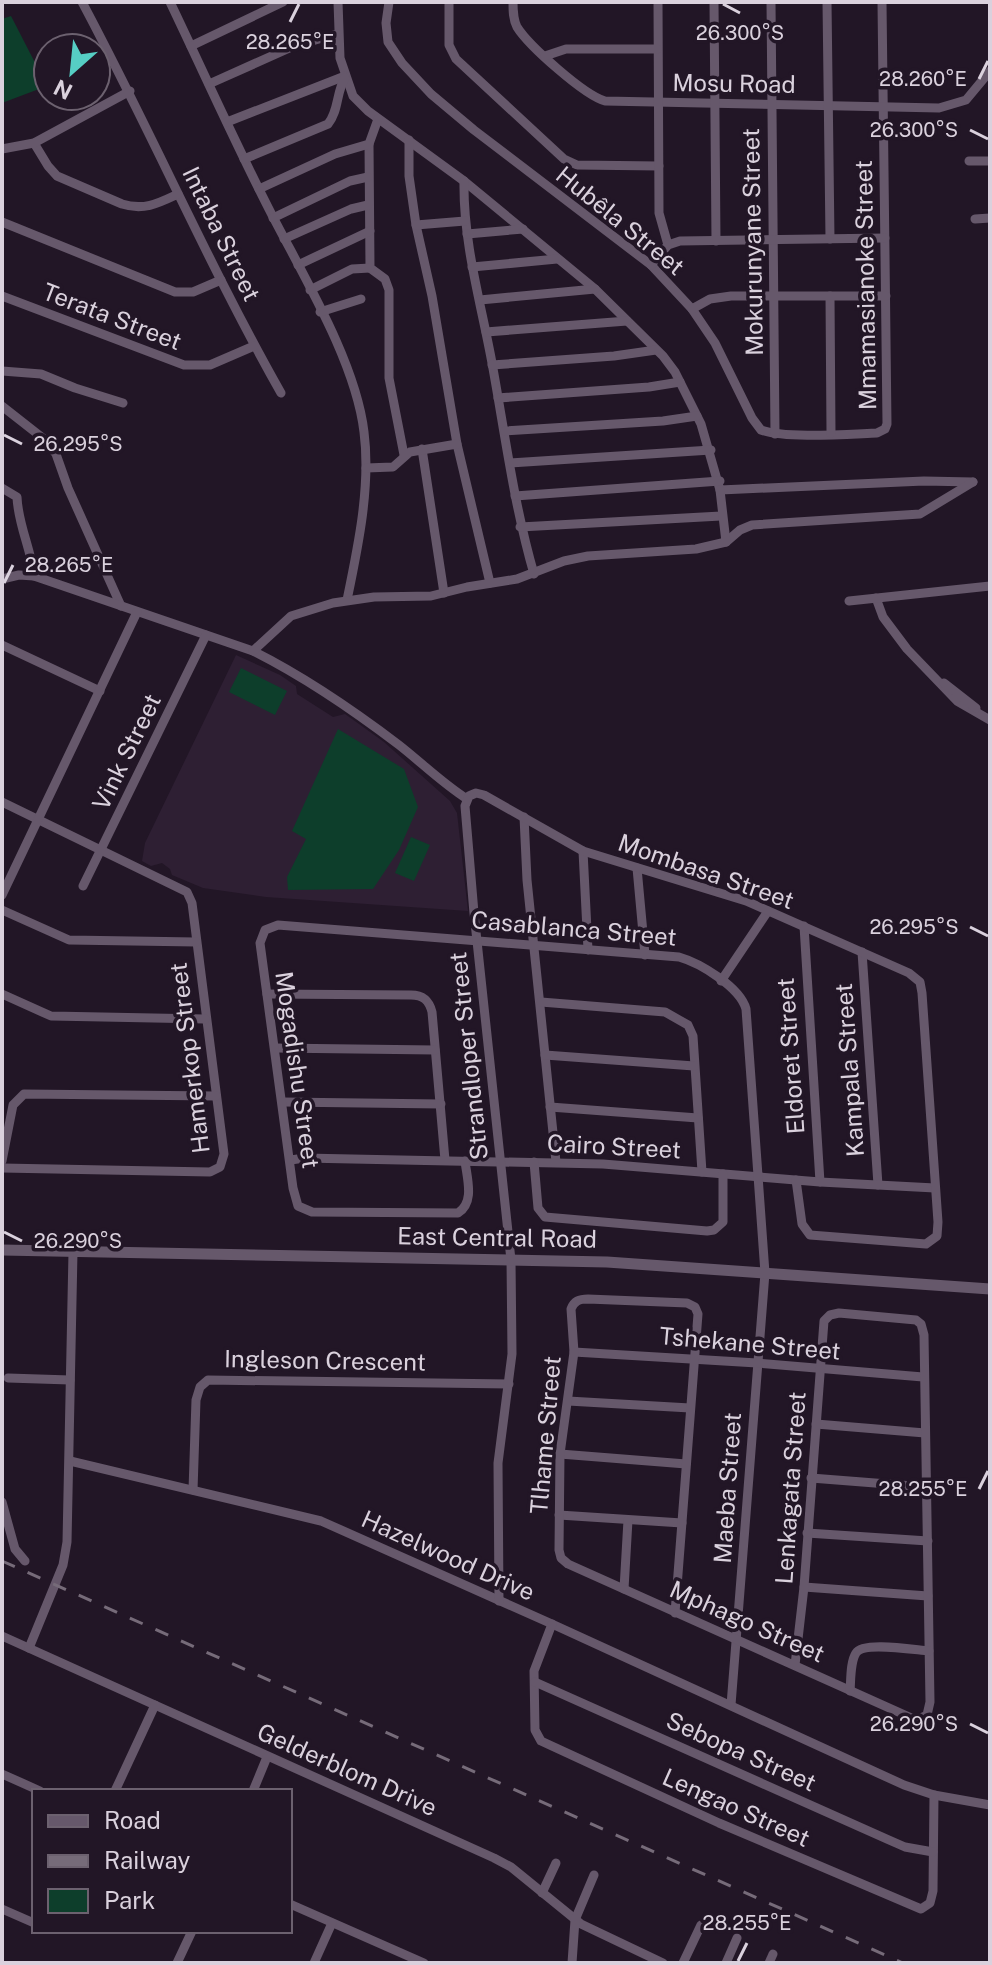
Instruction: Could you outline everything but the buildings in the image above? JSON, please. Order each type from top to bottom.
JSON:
[{"type":"street","name":"Intaba Street","points":[[82,2],[130,91],[254,346],[281,393]]},
{"type":"street","points":[[191,46],[283,2]]},
{"type":"street","points":[[338,2],[337,34],[345,77],[358,103],[464,181],[595,289],[656,350],[680,382],[711,450],[720,485],[726,542]]},
{"type":"street","name":"Hubêla Street","points":[[389,2],[386,23],[388,42],[402,63],[431,94],[474,130],[651,265],[692,309],[722,356],[757,426],[775,434]]},
{"type":"street","points":[[449,2],[449,45],[456,59],[564,159],[577,165],[659,166]]},
{"type":"street","name":"Mosu Road","points":[[513,2],[516,25],[545,56],[595,98],[616,102],[952,106],[966,100],[990,71]]},
{"type":"street","points":[[658,2],[660,222],[668,245]]},
{"type":"street","points":[[714,2],[716,241]]},
{"type":"street","name":"Mokurunyane Street","points":[[771,2],[775,434]]},
{"type":"street","points":[[827,2],[830,239]]},
{"type":"street","name":"Mmamasianoke Street","points":[[831,433],[877,433],[887,424],[882,2]]},
{"type":"street","points":[[174,3],[244,159],[347,368],[358,400],[365,434],[366,468],[360,534],[347,600]]},
{"type":"street","points":[[209,84],[294,46],[337,34]]},
{"type":"street","points":[[545,56],[566,49],[657,49]]},
{"type":"street","points":[[227,122],[345,77]]},
{"type":"street","points":[[244,159],[328,124],[333,118],[345,77]]},
{"type":"street","points":[[2,149],[34,143],[130,91]]},
{"type":"street","points":[[370,268],[369,144],[378,119]]},
{"type":"street","points":[[409,140],[409,176],[416,225],[432,296],[457,444],[490,583]]},
{"type":"street","points":[[34,143],[57,176],[122,204],[142,208],[178,194]]},
{"type":"street","points":[[259,189],[335,154],[369,144]]},
{"type":"street","points":[[969,161],[990,161]]},
{"type":"street","points":[[273,218],[350,181],[368,177]]},
{"type":"street","points":[[464,181],[465,221],[472,267],[505,431],[520,527],[534,574]]},
{"type":"street","points":[[284,239],[351,209],[368,205]]},
{"type":"street","points":[[975,219],[990,218]]},
{"type":"street","points":[[416,225],[465,221]]},
{"type":"street","points":[[2,222],[175,292],[193,292],[221,280]]},
{"type":"street","points":[[467,234],[523,229]]},
{"type":"street","points":[[298,265],[370,231]]},
{"type":"street","points":[[651,265],[668,245],[680,241],[885,238]]},
{"type":"street","points":[[472,267],[557,259]]},
{"type":"street","points":[[310,290],[352,269],[370,268],[385,279],[389,290],[389,378],[404,455]]},
{"type":"street","points":[[480,300],[595,289]]},
{"type":"street","name":"Terata Street","points":[[2,296],[184,365],[210,365],[254,346]]},
{"type":"street","points":[[775,434],[831,433],[830,296]]},
{"type":"street","points":[[692,309],[716,298],[886,296]]},
{"type":"street","points":[[320,312],[361,299]]},
{"type":"street","points":[[486,332],[627,321]]},
{"type":"street","points":[[492,365],[656,350]]},
{"type":"street","points":[[2,371],[41,374],[123,403]]},
{"type":"street","points":[[498,398],[680,382]]},
{"type":"street","points":[[2,406],[44,439],[56,454],[121,606]]},
{"type":"street","points":[[505,431],[697,416]]},
{"type":"street","points":[[366,468],[393,467],[404,455],[457,444]]},
{"type":"street","points":[[422,449],[444,593]]},
{"type":"street","points":[[510,463],[711,450]]},
{"type":"street","points":[[253,651],[291,616],[311,608],[347,600],[431,596],[534,574],[564,561],[588,556],[696,549],[726,542],[752,525],[920,514],[973,482],[720,485],[515,496]]},
{"type":"street","points":[[2,488],[17,497],[18,517],[30,547],[34,576]]},
{"type":"street","points":[[520,527],[721,516]]},
{"type":"street","points":[[2,579],[34,576],[253,651],[286,667],[345,705],[466,800]]},
{"type":"street","points":[[849,601],[990,586]]},
{"type":"street","points":[[876,598],[883,617],[899,638],[937,679],[963,696],[988,719]]},
{"type":"street","points":[[2,895],[137,612]]},
{"type":"street","name":"Vink Street","points":[[83,886],[206,635]]},
{"type":"street","points":[[2,645],[100,691]]},
{"type":"street","name":"Mombasa Street","points":[[466,800],[472,794],[480,793],[583,851],[746,901],[909,973],[921,985],[938,1222],[935,1239],[926,1244],[914,1244],[810,1235],[802,1224],[796,1180]]},
{"type":"street","name":"Strandloper Street","points":[[466,800],[511,1260]]},
{"type":"street","name":"Hamerkop Street","points":[[2,802],[187,892],[192,903],[224,1154],[222,1165],[215,1171],[2,1168]]},
{"type":"street","points":[[524,817],[556,1162]]},
{"type":"street","points":[[583,851],[588,950]]},
{"type":"street","points":[[637,868],[645,955]]},
{"type":"street","points":[[2,910],[69,940],[196,942]]},
{"type":"street","points":[[721,981],[768,911]]},
{"type":"street","name":"Casablanca Street","points":[[262,934],[269,927],[278,925],[645,955],[689,960],[721,981],[740,994],[746,1009],[765,1273]]},
{"type":"street","name":"Eldoret Street","points":[[804,926],[820,1182]]},
{"type":"street","name":"Mogadishu Street","points":[[262,934],[260,943],[296,1202],[302,1209],[312,1212],[458,1213],[468,1201],[465,1161]]},
{"type":"street","name":"Kampala Street","points":[[862,952],[878,1185]]},
{"type":"street","points":[[2,994],[39,1013],[57,1017],[205,1019]]},
{"type":"street","points":[[267,994],[421,996],[431,1008],[445,1160]]},
{"type":"street","points":[[541,1002],[672,1014],[690,1028],[702,1172]]},
{"type":"street","points":[[275,1048],[435,1050]]},
{"type":"street","points":[[545,1055],[694,1066]]},
{"type":"street","points":[[2,1161],[13,1105],[24,1094],[216,1096]]},
{"type":"street","points":[[283,1102],[441,1104]]},
{"type":"street","points":[[550,1107],[698,1118]]},
{"type":"street","name":"Cairo Street","points":[[291,1160],[556,1162],[935,1188]]},
{"type":"street","points":[[534,1162],[538,1208],[545,1217],[707,1231],[714,1230],[723,1222],[723,1174]]},
{"type":"street","name":"East Central Road","points":[[2,1250],[607,1262],[990,1289]]},
{"type":"street","points":[[29,1648],[66,1553],[73,1252]]},
{"type":"street","points":[[499,1601],[498,1463],[509,1384],[511,1260]]},
{"type":"street","name":"Maeba Street","points":[[731,1705],[765,1273]]},
{"type":"street","name":"Tlhame Street","points":[[568,1564],[561,1558],[559,1550],[559,1515],[560,1454],[574,1352],[572,1306],[578,1300],[588,1299],[691,1304],[698,1314],[696,1358]]},
{"type":"street","name":"Lenkagata Street","points":[[795,1665],[804,1587],[822,1326],[830,1315],[839,1313],[916,1320],[921,1324],[924,1335],[923,1377]]},
{"type":"street","name":"Tshekane Street","points":[[574,1352],[696,1358],[923,1377]]},
{"type":"street","points":[[675,1613],[696,1358]]},
{"type":"street","points":[[850,1691],[855,1654],[861,1649],[929,1651],[923,1377]]},
{"type":"street","points":[[8,1378],[70,1380]]},
{"type":"street","name":"Ingleson Crescent","points":[[193,1490],[196,1400],[200,1387],[208,1380],[509,1384]]},
{"type":"street","points":[[568,1401],[690,1408]]},
{"type":"street","points":[[816,1424],[925,1433]]},
{"type":"street","points":[[560,1454],[686,1464]]},
{"type":"street","name":"Hazelwood Drive","points":[[70,1461],[321,1521],[904,1785],[934,1795],[990,1805]]},
{"type":"street","points":[[811,1478],[926,1487]]},
{"type":"street","points":[[2,1502],[15,1549],[25,1561]]},
{"type":"street","points":[[559,1515],[682,1523]]},
{"type":"street","points":[[624,1589],[628,1520]]},
{"type":"street","points":[[807,1533],[928,1541]]},
{"type":"street","name":"Mphago Street","points":[[568,1564],[909,1718],[920,1720],[929,1709],[929,1651]]},
{"type":"street","points":[[804,1587],[928,1596]]},
{"type":"street","name":"Lengao Street","points":[[552,1624],[536,1663],[535,1730],[545,1745],[917,1908],[927,1907],[932,1898],[934,1795]]},
{"type":"street","name":"Gelderblom Drive","points":[[2,1636],[494,1858],[511,1867],[575,1920],[663,1963]]},
{"type":"street","name":"Sebopa Street","points":[[535,1682],[905,1847],[933,1852]]},
{"type":"street","points":[[116,1789],[155,1705]]},
{"type":"street","points":[[254,1789],[267,1757]]},
{"type":"street","points":[[2,1774],[36,1789]]},
{"type":"street","points":[[542,1893],[556,1863]]},
{"type":"street","points":[[572,1963],[575,1920],[594,1875]]},
{"type":"street","points":[[292,1905],[424,1963]]},
{"type":"street","points":[[2,1909],[32,1922]]},
{"type":"street","points":[[314,1963],[332,1923]]},
{"type":"street","points":[[683,1963],[701,1925]]},
{"type":"street","points":[[177,1963],[191,1933]]},
{"type":"street","points":[[726,1963],[737,1938]]},
{"type":"shaded area","points":[[236,655],[280,675],[296,686],[297,694],[333,717],[345,714],[384,742],[450,801],[457,813],[468,911],[266,897],[203,888],[172,875],[162,863],[151,866],[142,861],[145,843]]},
{"type":"green space","points":[[11,16],[32,57],[32,92],[2,103],[2,19]]},
{"type":"green space","points":[[241,668],[287,691],[275,715],[229,692]]},
{"type":"green space","points":[[338,729],[404,769],[418,807],[399,850],[373,889],[288,890],[287,877],[306,839],[292,831]]},
{"type":"green space","points":[[411,837],[430,845],[414,881],[395,873]]},
{"type":"railway","points":[[2,1561],[903,1963]]}]
